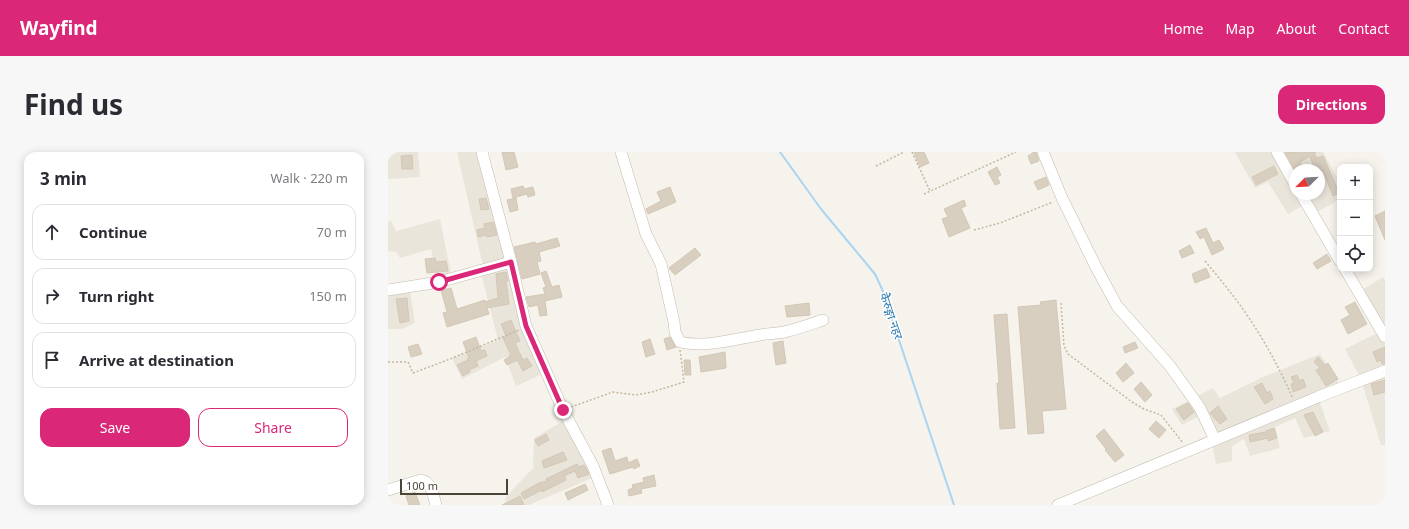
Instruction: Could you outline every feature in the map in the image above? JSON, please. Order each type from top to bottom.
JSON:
[{"type":"street","points":[[482,152],[526,326],[563,410],[593,466],[608,505]]},
{"type":"street","points":[[621,152],[646,234],[661,264],[675,332],[680,342],[686,344],[736,340],[759,335],[786,332],[823,320]]},
{"type":"street","points":[[1043,152],[1062,198],[1096,267],[1118,306],[1178,378],[1200,408],[1215,440]]},
{"type":"street","points":[[1277,152],[1289,173]]},
{"type":"street","points":[[1304,200],[1337,256]]},
{"type":"street","points":[[388,290],[439,282],[511,262]]},
{"type":"street","points":[[1347,272],[1385,337]]},
{"type":"street","points":[[1058,505],[1296,406],[1385,371]]},
{"type":"street","points":[[388,490],[421,480],[426,481],[430,486],[436,505]]},
{"type":"path","points":[[876,166],[904,152]]},
{"type":"path","points":[[912,152],[930,191]]},
{"type":"path","points":[[924,194],[1016,152]]},
{"type":"path","points":[[974,230],[1000,223],[1062,198]]},
{"type":"path","points":[[1205,260],[1234,297],[1265,344],[1287,385],[1296,406]]},
{"type":"path","points":[[1061,303],[1064,346],[1068,354],[1132,402],[1144,409],[1161,415],[1189,450]]},
{"type":"path","points":[[388,362],[408,362],[413,373],[450,359],[526,326]]},
{"type":"path","points":[[563,410],[614,392],[636,395],[652,392],[684,382],[680,350],[681,342]]},
{"type":"shaded area","points":[[388,152],[418,152],[420,177],[388,179]]},
{"type":"shaded area","points":[[457,152],[480,152],[505,258],[483,266]]},
{"type":"shaded area","points":[[1235,152],[1323,152],[1337,178],[1337,201],[1312,215],[1306,204],[1288,214],[1268,182],[1255,188]]},
{"type":"shaded area","points":[[440,219],[451,274],[437,277],[431,249],[400,258],[396,252],[388,251],[388,221],[391,221],[396,231]]},
{"type":"shaded area","points":[[506,265],[542,374],[516,386],[505,357],[462,379],[452,358],[498,340],[481,273]]},
{"type":"shaded area","points":[[1383,277],[1385,280],[1385,445],[1381,445],[1361,379],[1345,349],[1381,331],[1359,292]]},
{"type":"shaded area","points":[[410,291],[415,323],[402,329],[388,329],[388,293]]},
{"type":"shaded area","points":[[1320,354],[1339,383],[1318,397],[1330,431],[1304,438],[1295,418],[1275,427],[1280,448],[1250,456],[1244,439],[1232,446],[1232,461],[1216,464],[1211,438],[1201,415],[1182,425],[1172,409],[1213,388],[1220,398],[1263,377]]},
{"type":"shaded area","points":[[565,420],[592,478],[529,505],[506,505],[505,498],[533,468],[534,438]]},
{"type":"building","points":[[502,152],[514,152],[518,167],[506,170]]},
{"type":"building","points":[[914,152],[924,152],[929,163],[920,167]]},
{"type":"building","points":[[1036,152],[1039,161],[1031,164],[1028,156]]},
{"type":"building","points":[[1285,152],[1316,152],[1314,153],[1317,158],[1323,156],[1337,188],[1337,194],[1333,196],[1325,176],[1325,164],[1313,164],[1310,156],[1300,162],[1301,164],[1292,164]]},
{"type":"building","points":[[412,155],[413,169],[402,169],[401,156]]},
{"type":"building","points":[[1274,166],[1278,174],[1256,185],[1252,177]]},
{"type":"building","points":[[997,167],[1001,175],[997,177],[1000,183],[995,185],[988,172]]},
{"type":"building","points":[[1046,177],[1049,185],[1038,190],[1034,182]]},
{"type":"building","points":[[523,186],[524,189],[533,187],[535,195],[528,197],[527,194],[513,198],[511,189]]},
{"type":"building","points":[[670,187],[676,202],[648,214],[646,209],[661,201],[657,192]]},
{"type":"building","points":[[486,198],[489,209],[481,210],[479,199]]},
{"type":"building","points":[[516,198],[518,210],[510,212],[507,200]]},
{"type":"building","points":[[964,200],[966,206],[961,208],[970,228],[949,237],[942,219],[948,217],[944,209]]},
{"type":"building","points":[[1385,211],[1385,240],[1375,216]]},
{"type":"building","points":[[493,222],[497,235],[478,237],[477,230],[485,228],[484,224]]},
{"type":"building","points":[[1206,228],[1213,243],[1219,240],[1224,249],[1212,255],[1204,237],[1200,239],[1196,232]]},
{"type":"building","points":[[557,238],[560,246],[539,252],[541,261],[537,262],[540,274],[522,279],[514,247],[535,242],[536,244]]},
{"type":"building","points":[[1190,245],[1194,253],[1182,258],[1179,251]]},
{"type":"building","points":[[695,248],[701,255],[675,275],[669,268]]},
{"type":"building","points":[[1327,254],[1331,261],[1317,269],[1313,263]]},
{"type":"building","points":[[435,258],[436,262],[446,261],[448,271],[427,273],[425,259]]},
{"type":"building","points":[[1206,268],[1210,277],[1195,283],[1192,274]]},
{"type":"building","points":[[546,271],[552,287],[559,285],[562,297],[545,301],[547,315],[540,316],[538,305],[529,307],[526,297],[545,294],[543,288],[546,287],[541,273]]},
{"type":"building","points":[[506,272],[509,304],[487,308],[489,314],[447,327],[443,313],[447,312],[441,290],[451,288],[457,309],[485,300],[485,302],[498,298],[496,274]]},
{"type":"building","points":[[407,298],[409,321],[400,323],[396,299]]},
{"type":"building","points":[[1056,300],[1066,409],[1042,411],[1044,433],[1028,434],[1018,307],[1041,305],[1040,302]]},
{"type":"building","points":[[1355,302],[1367,324],[1348,334],[1341,320],[1350,315],[1345,307]]},
{"type":"building","points":[[809,303],[810,315],[787,317],[785,306]]},
{"type":"building","points":[[1007,314],[1015,428],[1000,429],[997,383],[999,383],[994,315]]},
{"type":"building","points":[[511,320],[520,341],[515,343],[523,360],[527,358],[532,366],[523,371],[517,360],[507,365],[504,360],[511,355],[503,338],[506,336],[501,324]]},
{"type":"building","points":[[476,337],[481,351],[485,350],[487,356],[476,361],[478,366],[469,370],[470,372],[463,376],[457,365],[468,360],[467,359],[469,358],[463,342]]},
{"type":"building","points":[[670,337],[676,347],[667,350],[664,339]]},
{"type":"building","points":[[650,339],[655,354],[646,357],[642,342]]},
{"type":"building","points":[[783,341],[786,363],[776,365],[773,343]]},
{"type":"building","points":[[1135,342],[1138,348],[1125,353],[1123,347]]},
{"type":"building","points":[[418,344],[422,354],[411,357],[408,347]]},
{"type":"building","points":[[1385,347],[1385,364],[1382,364],[1381,360],[1377,362],[1373,352]]},
{"type":"building","points":[[725,352],[726,368],[701,372],[699,357]]},
{"type":"building","points":[[1318,357],[1325,365],[1328,363],[1338,379],[1326,386],[1316,370],[1320,368],[1314,362]]},
{"type":"building","points":[[684,360],[690,360],[691,375],[685,375]]},
{"type":"building","points":[[1126,363],[1134,373],[1123,382],[1116,373]]},
{"type":"building","points":[[1297,375],[1300,381],[1303,379],[1306,387],[1293,392],[1291,384],[1294,383],[1291,377]]},
{"type":"building","points":[[1385,380],[1385,392],[1374,395],[1371,384]]},
{"type":"building","points":[[1141,382],[1152,395],[1145,402],[1134,389]]},
{"type":"building","points":[[1262,383],[1267,393],[1270,391],[1273,399],[1265,404],[1254,387]]},
{"type":"building","points":[[1188,403],[1194,412],[1184,420],[1176,409]]},
{"type":"building","points":[[1218,406],[1227,419],[1220,424],[1210,413]]},
{"type":"building","points":[[1313,412],[1323,432],[1315,436],[1304,415]]},
{"type":"building","points":[[1156,421],[1166,430],[1159,438],[1149,429]]},
{"type":"building","points":[[1274,428],[1277,438],[1268,441],[1268,438],[1250,442],[1249,435],[1266,432]]},
{"type":"building","points":[[1104,429],[1124,455],[1115,462],[1096,436]]},
{"type":"building","points":[[546,434],[549,440],[538,446],[535,440]]},
{"type":"building","points":[[611,448],[615,461],[627,457],[628,463],[637,459],[640,466],[634,469],[633,467],[610,474],[602,451]]},
{"type":"building","points":[[563,452],[567,460],[544,468],[542,461]]},
{"type":"building","points":[[577,464],[578,467],[584,465],[589,474],[578,478],[575,471],[564,476],[566,480],[524,499],[521,493],[539,483],[547,481],[546,479]]},
{"type":"building","points":[[654,475],[656,486],[641,489],[642,493],[629,496],[628,490],[633,488],[632,485],[644,482],[643,478]]},
{"type":"building","points":[[585,484],[588,490],[568,500],[565,493]]},
{"type":"building","points":[[415,492],[420,505],[409,505],[406,496]]},
{"type":"building","points":[[520,496],[524,505],[502,505]]},
{"type":"waterway","name":"केेरुङ्गा नहर","points":[[780,152],[821,209],[875,274],[882,289],[954,505]]},
{"type":"route","points":[[439,282],[511,262],[526,326],[548,379],[563,410]]}]
